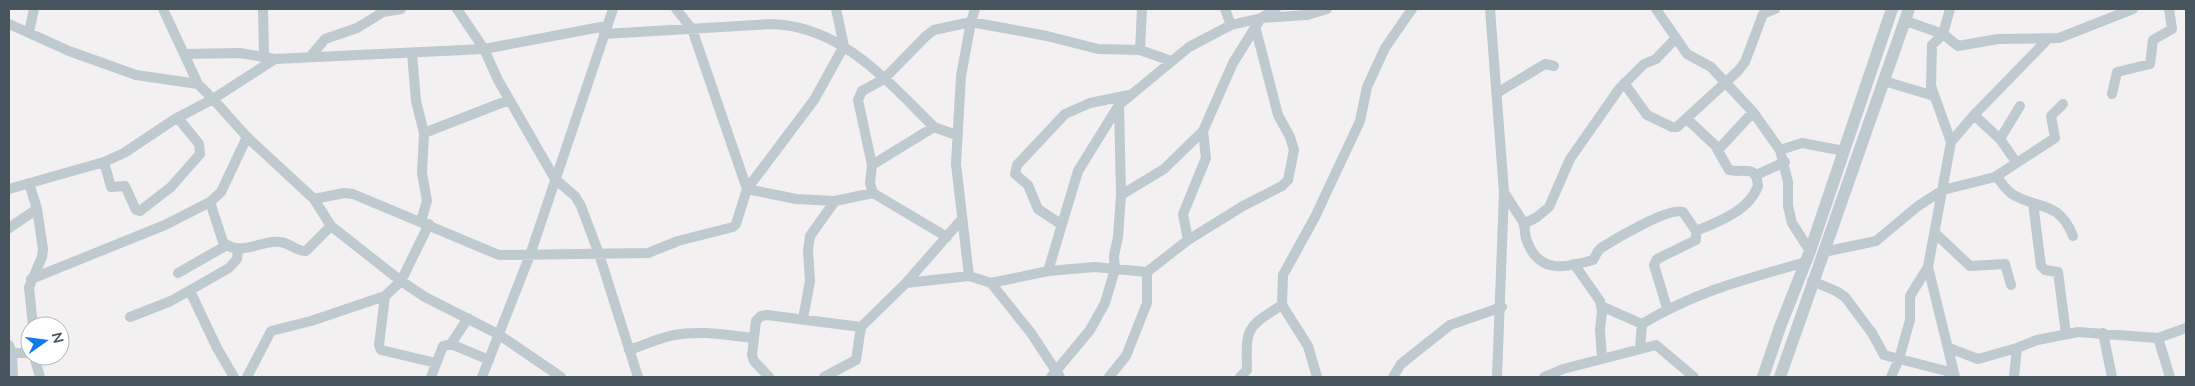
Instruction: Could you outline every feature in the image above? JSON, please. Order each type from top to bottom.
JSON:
[{"type":"street","points":[[29,32],[34,9]]},
{"type":"street","points":[[264,9],[264,56]]},
{"type":"street","points":[[310,57],[325,39],[357,28],[383,12],[401,9]]},
{"type":"street","points":[[457,9],[484,49],[510,100],[555,179],[575,196],[599,254],[638,377]]},
{"type":"street","points":[[482,377],[530,255],[605,30],[614,9]]},
{"type":"street","points":[[676,9],[692,29],[747,189]]},
{"type":"street","points":[[314,199],[344,193],[354,194],[498,255],[648,253],[678,241],[733,227],[736,224],[747,189],[814,100],[844,46],[836,9]]},
{"type":"street","points":[[969,276],[956,170],[956,135],[960,76],[975,9]]},
{"type":"street","points":[[1140,50],[1142,9]]},
{"type":"street","points":[[1225,9],[1231,25]]},
{"type":"street","points":[[1121,195],[1164,169],[1203,131],[1233,63],[1258,22],[1276,9]]},
{"type":"street","points":[[1048,271],[1078,171],[1119,105],[1188,47],[1231,25],[1307,15],[1327,9]]},
{"type":"street","points":[[1317,377],[1308,346],[1282,305],[1282,281],[1287,264],[1315,218],[1360,121],[1367,87],[1385,48],[1412,9]]},
{"type":"street","points":[[1491,9],[1504,192],[1502,307],[1497,377]]},
{"type":"street","points":[[1656,9],[1687,54],[1709,66],[1753,112],[1780,150],[1785,162],[1790,216],[1794,229],[1808,256]]},
{"type":"street","points":[[1624,83],[1647,115],[1672,127],[1680,126],[1726,84],[1745,62],[1762,14],[1775,9]]},
{"type":"street","points":[[1763,377],[1808,256],[1892,9]]},
{"type":"street","points":[[1891,377],[1899,359],[1910,320],[1910,296],[1928,266],[1944,190],[1951,142],[1934,96],[1931,79],[1932,45],[1943,34],[1950,9]]},
{"type":"street","points":[[1780,377],[1812,281],[1908,15],[1943,34],[1958,46],[1998,39],[2064,37],[2133,9]]},
{"type":"street","points":[[2112,94],[2117,72],[2150,64],[2153,40],[2172,29],[2168,9]]},
{"type":"street","points":[[165,10],[198,84],[247,137],[314,199],[331,226],[401,281],[498,334],[561,377]]},
{"type":"street","points":[[947,237],[873,193],[870,183],[872,165],[858,100],[862,91],[884,79],[934,30],[971,22],[1047,36],[1098,49],[1140,50],[1171,61]]},
{"type":"street","points":[[906,283],[969,276],[991,283],[1048,271],[1095,267],[1147,272],[1188,240],[1243,206],[1282,186],[1288,180],[1294,150],[1290,136],[1278,115],[1258,22]]},
{"type":"street","points":[[9,24],[69,51],[136,75],[198,84]]},
{"type":"street","points":[[185,54],[240,53],[275,59],[484,49],[605,30],[692,29],[782,24],[818,33],[844,46],[872,65],[934,127],[956,135]]},
{"type":"street","points":[[1524,224],[1537,217],[1549,207],[1574,152],[1586,132],[1624,83],[1644,64],[1656,59],[1676,38]]},
{"type":"street","points":[[1951,142],[1974,115],[2048,38]]},
{"type":"street","points":[[247,377],[271,331],[311,321],[384,296],[401,281],[425,223],[427,201],[422,174],[424,133],[416,101],[412,52]]},
{"type":"street","points":[[9,189],[104,162],[124,153],[275,59]]},
{"type":"street","points":[[1497,94],[1545,64],[1554,66]]},
{"type":"street","points":[[1884,81],[1934,96]]},
{"type":"street","points":[[1062,225],[1038,209],[1028,185],[1015,174],[1017,166],[1065,114],[1090,103],[1132,94]]},
{"type":"street","points":[[424,133],[510,100]]},
{"type":"street","points":[[1824,252],[1876,241],[1918,206],[1944,190],[1996,176],[2055,138],[2051,116],[2063,104]]},
{"type":"street","points":[[991,283],[1031,334],[1055,375],[1098,317],[1116,270],[1114,256],[1118,237],[1121,195],[1119,105]]},
{"type":"street","points":[[2000,139],[2020,106]]},
{"type":"street","points":[[1717,149],[1721,149],[1753,112]]},
{"type":"street","points":[[1974,115],[2000,139],[2016,162]]},
{"type":"street","points":[[104,162],[111,187],[125,186],[136,210],[140,211],[171,187],[200,154],[199,144],[178,118]]},
{"type":"street","points":[[1687,119],[1717,149],[1729,170],[1745,169],[1756,176],[1758,186],[1748,201],[1729,216],[1696,231]]},
{"type":"street","points":[[872,165],[934,127]]},
{"type":"street","points":[[1188,240],[1182,214],[1206,158],[1203,131]]},
{"type":"street","points":[[32,279],[165,225],[210,202],[221,192],[247,137]]},
{"type":"street","points":[[1780,150],[1802,143],[1844,151]]},
{"type":"street","points":[[1756,176],[1785,162]]},
{"type":"street","points":[[1996,176],[2010,193],[2033,203],[2052,208],[2064,220],[2073,236]]},
{"type":"street","points":[[29,183],[37,209],[42,257],[29,287],[32,316]]},
{"type":"street","points":[[747,189],[796,199],[835,201],[873,193]]},
{"type":"street","points":[[1504,192],[1524,224],[1527,243],[1541,262],[1555,268],[1593,260],[1600,249],[1608,244],[1673,212],[1683,212],[1696,231],[1695,242],[1655,261],[1656,275],[1667,308]]},
{"type":"street","points":[[803,319],[810,281],[808,241],[835,201]]},
{"type":"street","points":[[210,202],[223,242],[226,245],[238,248],[282,242],[300,251],[306,251],[331,226]]},
{"type":"street","points":[[2033,203],[2041,266],[2045,270],[2058,272],[2066,334]]},
{"type":"street","points":[[9,228],[37,209]]},
{"type":"street","points":[[824,377],[856,360],[861,326],[906,283],[962,219]]},
{"type":"street","points":[[1936,234],[1970,266],[2005,264],[2010,286]]},
{"type":"street","points":[[178,274],[226,245]]},
{"type":"street","points":[[130,317],[151,310],[190,291],[233,266],[237,259],[238,248]]},
{"type":"street","points":[[1642,324],[1667,308],[1703,292],[1808,256]]},
{"type":"street","points":[[1574,264],[1602,306],[1642,324]]},
{"type":"street","points":[[1812,281],[1841,294],[1872,333],[1883,354],[1955,375],[1950,348],[1928,266]]},
{"type":"street","points":[[1109,377],[1126,356],[1147,303],[1147,272]]},
{"type":"street","points":[[190,291],[217,348],[234,377]]},
{"type":"street","points":[[384,296],[379,346],[381,350],[436,363]]},
{"type":"street","points":[[1240,377],[1247,370],[1245,344],[1248,333],[1260,320],[1282,305]]},
{"type":"street","points":[[1602,306],[1600,330],[1602,359]]},
{"type":"street","points":[[1393,377],[1401,364],[1450,325],[1502,307]]},
{"type":"street","points":[[769,377],[752,358],[756,321],[761,316],[767,315],[861,326]]},
{"type":"street","points":[[451,344],[468,318]]},
{"type":"street","points":[[1640,348],[1642,324]]},
{"type":"street","points":[[1950,348],[1977,359],[2017,348],[2037,340],[2066,334],[2103,333],[2158,338],[2186,328]]},
{"type":"street","points":[[629,350],[667,337],[686,334],[717,333],[753,338]]},
{"type":"street","points":[[2103,333],[2112,377]]},
{"type":"street","points":[[2158,338],[2170,377]]},
{"type":"street","points":[[431,377],[443,346],[451,344],[488,360]]},
{"type":"street","points":[[1549,376],[1640,348],[1660,346],[1694,377]]},
{"type":"street","points":[[2014,377],[2017,348]]},
{"type":"street","points":[[10,349],[13,377]]}]
